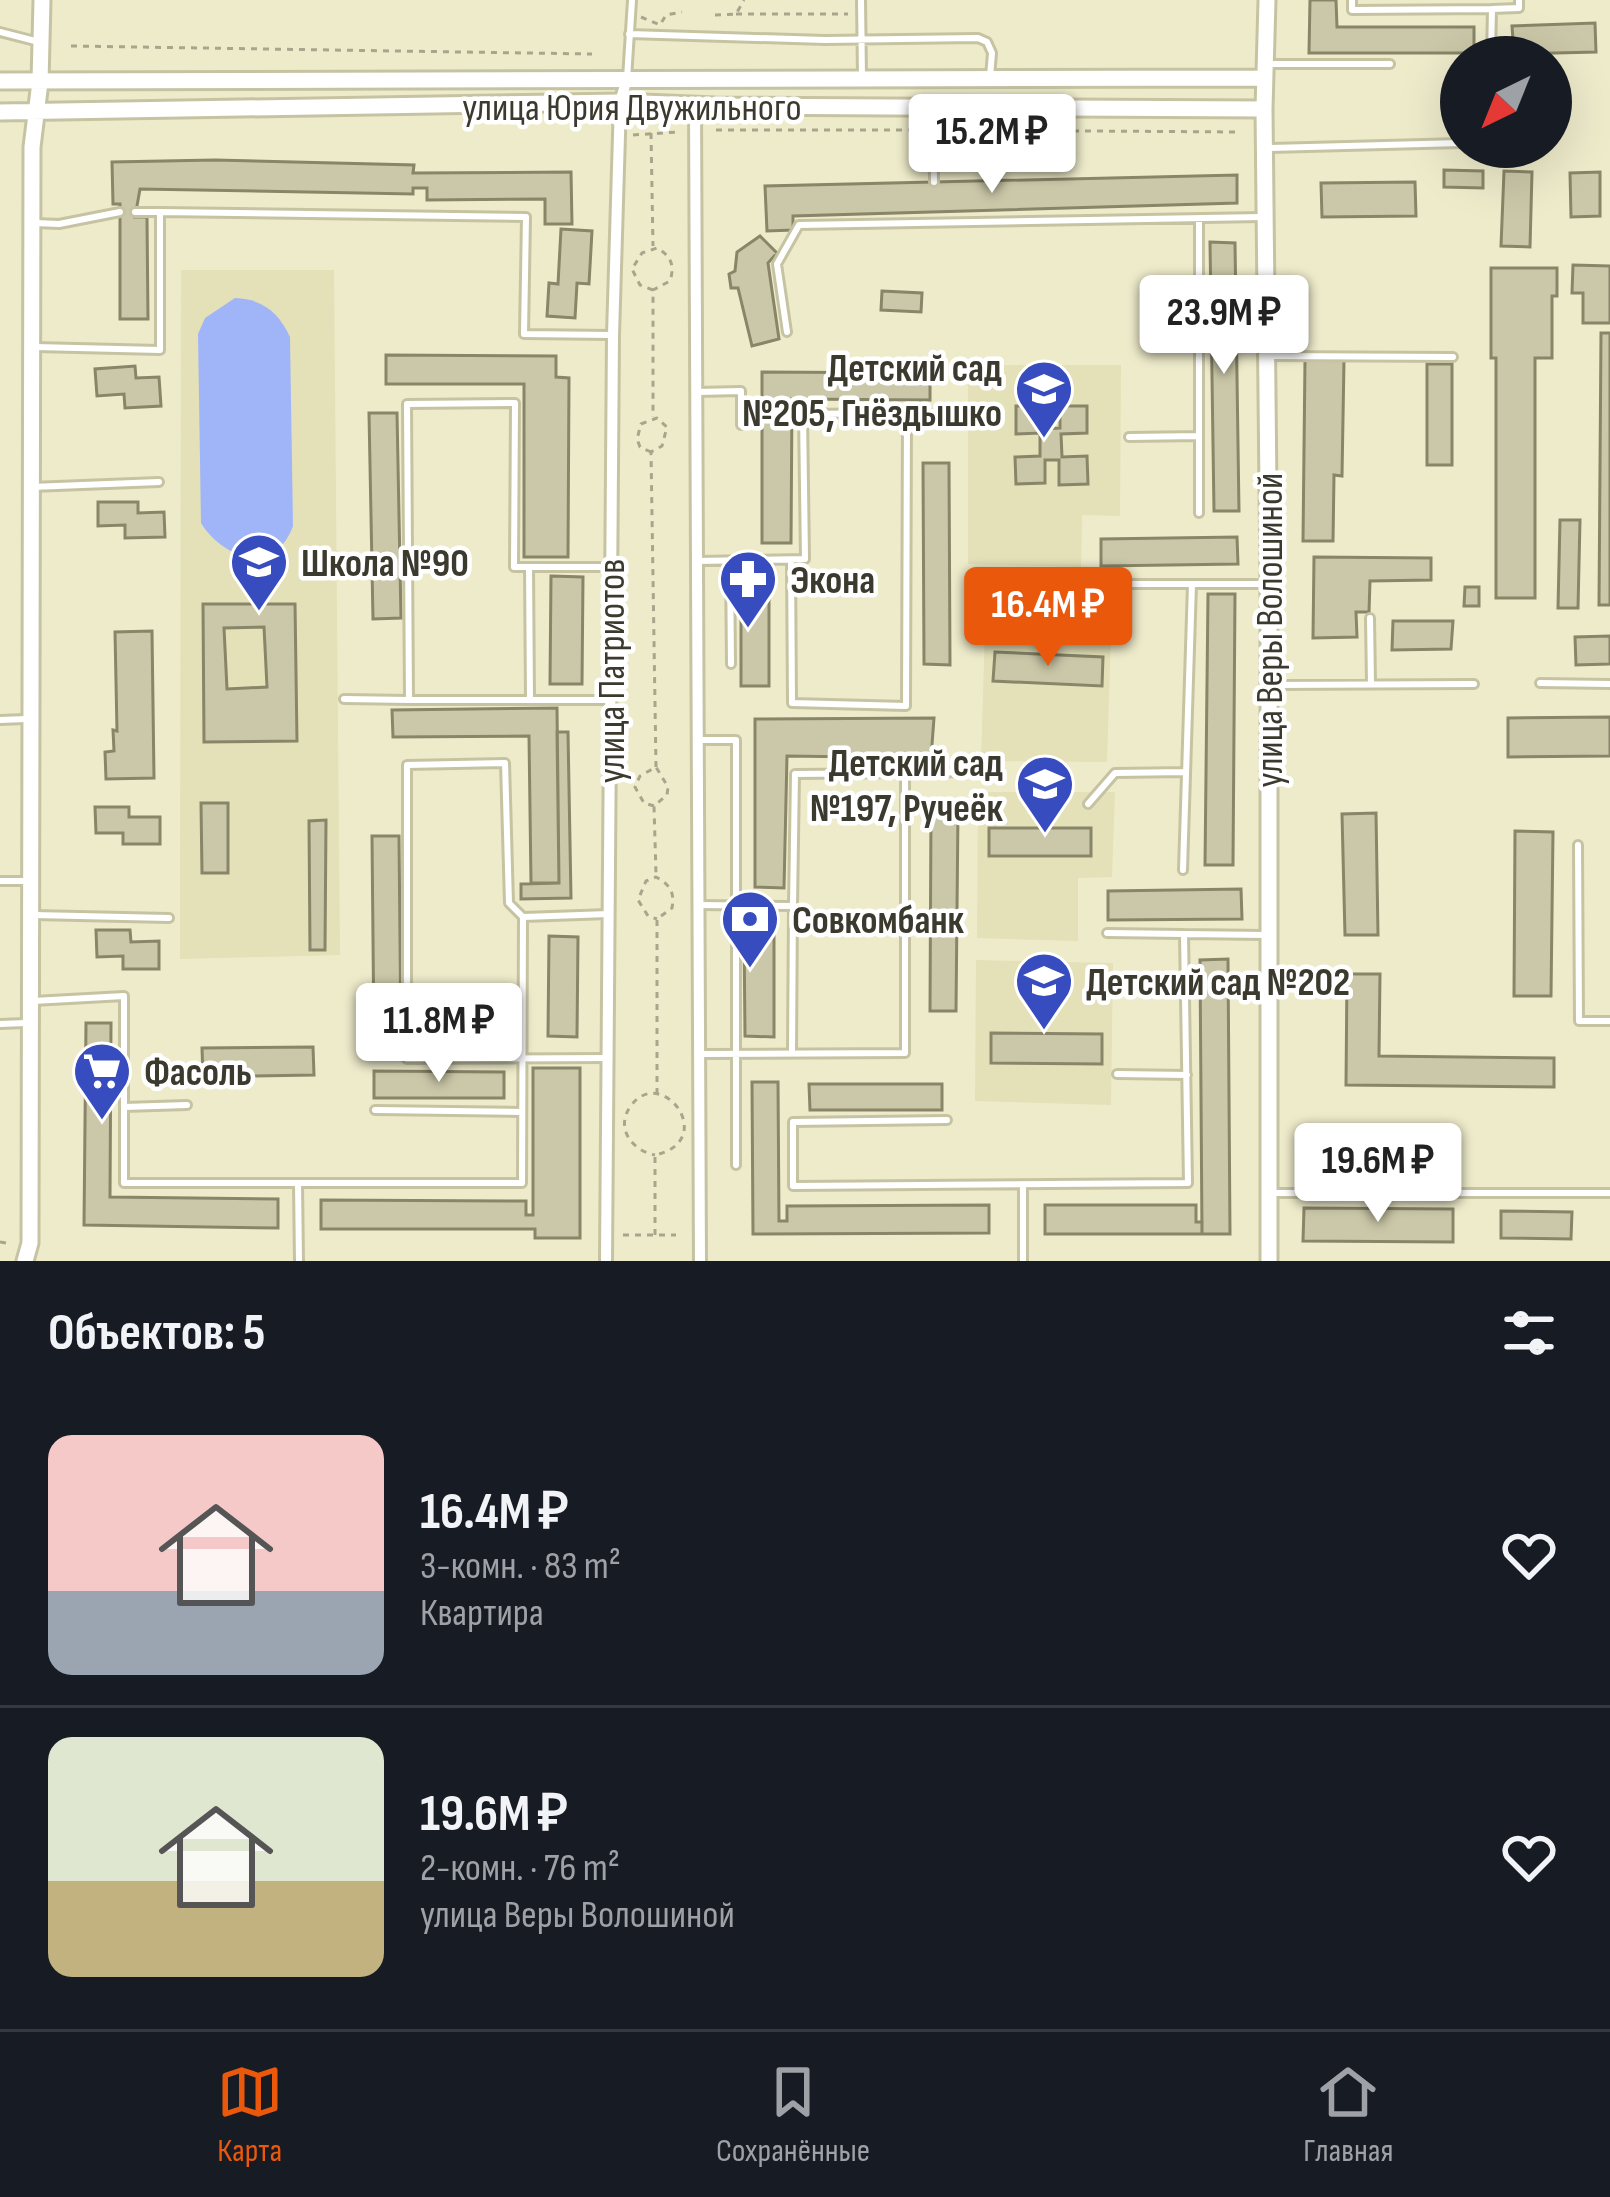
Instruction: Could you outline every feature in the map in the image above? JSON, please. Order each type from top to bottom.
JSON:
[{"type":"street","points":[[26,1261],[32,224],[42,0]]},
{"type":"street","name":"улица Веры Волошиной","points":[[1268,0],[1264,148],[1270,584],[1269,1261]]},
{"type":"street","name":"улица Юрия Двужильного","points":[[0,81],[1053,81],[1264,71]]},
{"type":"street","points":[[1052,108],[1053,81]]},
{"type":"street","name":"улица Патриотов","points":[[606,1261],[613,335],[620,102],[626,82]]},
{"type":"street","name":"улица Юрия Двужильного","points":[[0,112],[620,102],[1264,109]]},
{"type":"street","points":[[694,105],[700,1261]]},
{"type":"lane","points":[[626,82],[632,0]]},
{"type":"lane","points":[[861,0],[862,80]]},
{"type":"lane","points":[[1352,0],[1352,10],[1492,10],[1519,8],[1519,0]]},
{"type":"lane","points":[[1491,36],[1492,10]]},
{"type":"lane","points":[[0,32],[42,44]]},
{"type":"lane","points":[[628,34],[978,38],[987,42],[992,53],[990,80]]},
{"type":"lane","points":[[1264,71],[1390,64]]},
{"type":"lane","points":[[933,108],[934,182]]},
{"type":"lane","points":[[1264,148],[1440,144]]},
{"type":"lane","points":[[32,224],[59,224],[120,212]]},
{"type":"lane","points":[[135,212],[526,217],[524,334],[613,335]]},
{"type":"lane","points":[[31,347],[160,350],[160,212]]},
{"type":"lane","points":[[934,212],[934,223]]},
{"type":"lane","points":[[787,332],[777,264],[800,226],[1266,217]]},
{"type":"lane","points":[[1199,218],[1199,513]]},
{"type":"lane","points":[[1266,356],[1453,357]]},
{"type":"lane","points":[[697,392],[741,391],[741,425]]},
{"type":"lane","points":[[409,700],[407,404],[515,403],[514,568],[611,567]]},
{"type":"lane","points":[[791,560],[792,703],[906,706],[907,413]]},
{"type":"lane","points":[[698,561],[805,560],[803,414],[983,417]]},
{"type":"lane","points":[[1130,437],[1199,436]]},
{"type":"lane","points":[[30,487],[159,482]]},
{"type":"lane","points":[[730,561],[730,664]]},
{"type":"lane","points":[[530,567],[530,700]]},
{"type":"lane","points":[[1101,631],[1103,584],[1270,584]]},
{"type":"lane","points":[[1183,870],[1192,584]]},
{"type":"lane","points":[[1370,618],[1372,684]]},
{"type":"lane","points":[[1540,683],[1610,684]]},
{"type":"lane","points":[[1269,685],[1474,684]]},
{"type":"lane","points":[[344,699],[610,700]]},
{"type":"lane","points":[[0,720],[30,719]]},
{"type":"lane","points":[[698,740],[736,740],[736,1165]]},
{"type":"lane","points":[[30,1001],[124,995],[124,1184],[522,1183],[524,1059],[523,917],[509,903],[505,763],[407,765],[407,1059],[524,1059],[608,1058]]},
{"type":"lane","points":[[792,1053],[795,774],[970,772]]},
{"type":"lane","points":[[1088,804],[1115,773],[1186,772]]},
{"type":"lane","points":[[700,1054],[905,1053],[905,773]]},
{"type":"lane","points":[[1578,845],[1580,1021],[1610,1021]]},
{"type":"lane","points":[[0,881],[30,880]]},
{"type":"lane","points":[[699,905],[793,906]]},
{"type":"lane","points":[[523,917],[609,914]]},
{"type":"lane","points":[[29,915],[169,918]]},
{"type":"lane","points":[[1107,933],[1269,935]]},
{"type":"lane","points":[[947,1120],[793,1122],[793,1186],[1188,1183],[1184,934]]},
{"type":"lane","points":[[0,1024],[30,1023]]},
{"type":"lane","points":[[1117,1074],[1187,1075]]},
{"type":"lane","points":[[124,1107],[187,1106]]},
{"type":"lane","points":[[375,1110],[522,1112]]},
{"type":"lane","points":[[298,1183],[299,1261]]},
{"type":"lane","points":[[1023,1186],[1023,1261]]},
{"type":"lane","points":[[1269,1193],[1610,1193]]},
{"type":"path","points":[[736,14],[744,0]]},
{"type":"path","points":[[715,15],[850,14],[850,0]]},
{"type":"path","points":[[640,16],[659,25],[666,14],[682,13]]},
{"type":"path","points":[[71,46],[592,55]]},
{"type":"path","points":[[716,130],[1239,132]]},
{"type":"path","points":[[633,135],[678,132]]},
{"type":"path","points":[[651,133],[653,248]]},
{"type":"path","points":[[653,248],[666,254],[673,271],[670,280],[653,290],[640,285],[632,269],[642,253],[653,248]]},
{"type":"path","points":[[653,290],[653,418]]},
{"type":"path","points":[[651,452],[662,446],[667,427],[653,418]]},
{"type":"path","points":[[651,452],[640,447],[637,439],[641,424],[653,418]]},
{"type":"path","points":[[651,452],[656,767],[668,787],[667,795],[654,806]]},
{"type":"path","points":[[654,806],[644,803],[635,788],[640,776],[656,767]]},
{"type":"path","points":[[654,806],[656,877]]},
{"type":"path","points":[[656,877],[671,888],[674,898],[673,908],[657,920]]},
{"type":"path","points":[[656,877],[646,881],[638,900],[647,916],[657,920]]},
{"type":"path","points":[[657,920],[657,1094]]},
{"type":"path","points":[[657,1094],[681,1110],[684,1130],[674,1148],[655,1155],[637,1149],[624,1123],[631,1105],[657,1094]]},
{"type":"path","points":[[655,1155],[655,1235]]},
{"type":"path","points":[[623,1235],[676,1235]]},
{"type":"shaded area","name":"Школа №90","points":[[181,270],[334,270],[340,955],[180,959]]},
{"type":"shaded area","points":[[235,298],[269,309],[290,337],[293,526],[285,542],[262,557],[222,546],[201,523],[198,334],[205,318]]},
{"type":"shaded area","name":"Детский сад №205, Гнёздышко","points":[[968,365],[1121,365],[1120,516],[1082,515],[1081,567],[968,564]]},
{"type":"shaded area","points":[[986,595],[1112,600],[1107,762],[981,761]]},
{"type":"shaded area","name":"Детский сад №197, Ручеёк","points":[[978,792],[1115,792],[1112,877],[1078,878],[1078,941],[977,938]]},
{"type":"shaded area","name":"Детский сад №202","points":[[976,960],[1113,963],[1111,1105],[975,1101]]},
{"type":"building","points":[[1310,0],[1336,0],[1337,27],[1474,27],[1474,36],[1440,36],[1440,53],[1309,53]]},
{"type":"building","points":[[1595,23],[1596,52],[1572,53],[1572,36],[1513,36],[1512,26]]},
{"type":"building","points":[[112,162],[414,165],[413,173],[571,172],[572,224],[545,224],[545,199],[427,200],[427,188],[413,188],[413,194],[140,189],[135,217],[147,217],[148,319],[120,319],[120,204],[113,204]]},
{"type":"building","points":[[1444,170],[1483,171],[1483,188],[1444,187]]},
{"type":"building","points":[[1504,171],[1532,172],[1530,247],[1501,246]]},
{"type":"building","points":[[1600,172],[1600,216],[1571,217],[1570,173]]},
{"type":"building","points":[[1237,175],[1237,203],[793,216],[793,230],[767,231],[765,186]]},
{"type":"building","points":[[1415,182],[1416,216],[1322,217],[1321,183]]},
{"type":"building","points":[[561,229],[592,231],[589,284],[577,283],[575,318],[547,316],[549,283],[558,284]]},
{"type":"building","points":[[760,236],[777,253],[768,263],[779,339],[752,346],[738,288],[731,288],[729,274],[735,271],[737,252]]},
{"type":"building","points":[[1210,242],[1235,243],[1239,511],[1214,511]]},
{"type":"building","points":[[1573,265],[1610,266],[1610,323],[1583,323],[1583,293],[1572,293]]},
{"type":"building","points":[[1491,268],[1557,268],[1552,358],[1535,358],[1535,598],[1496,598],[1496,358],[1491,358]]},
{"type":"building","points":[[882,291],[922,293],[921,312],[881,310]]},
{"type":"building","points":[[1601,333],[1610,333],[1610,605],[1599,605]]},
{"type":"building","points":[[386,355],[556,356],[556,377],[569,378],[568,557],[524,557],[524,384],[386,384]]},
{"type":"building","points":[[1305,360],[1344,360],[1342,476],[1334,475],[1333,541],[1303,541]]},
{"type":"building","points":[[1427,364],[1452,364],[1452,465],[1427,465]]},
{"type":"building","points":[[135,366],[136,378],[159,377],[161,406],[125,408],[124,394],[97,396],[95,369]]},
{"type":"building","points":[[762,372],[930,373],[930,400],[792,399],[791,543],[762,543]]},
{"type":"building","points":[[1016,406],[1043,406],[1043,429],[1060,428],[1060,406],[1087,406],[1087,433],[1061,434],[1062,457],[1087,456],[1088,484],[1059,485],[1059,460],[1045,460],[1045,483],[1016,484],[1015,457],[1040,456],[1040,433],[1016,434]]},
{"type":"building","points":[[369,413],[397,413],[401,618],[373,619]]},
{"type":"building","points":[[923,463],[949,463],[950,665],[924,664]]},
{"type":"building","points":[[98,502],[138,502],[138,513],[164,512],[165,537],[125,538],[125,525],[98,526]]},
{"type":"building","points":[[1560,520],[1580,520],[1578,608],[1558,608]]},
{"type":"building","points":[[1237,537],[1238,564],[1101,566],[1101,539]]},
{"type":"building","points":[[1314,557],[1431,558],[1431,580],[1370,581],[1369,612],[1356,612],[1357,637],[1313,638]]},
{"type":"building","points":[[551,576],[583,577],[582,684],[550,684]]},
{"type":"building","points":[[741,580],[769,581],[769,686],[741,686]]},
{"type":"building","points":[[1465,587],[1479,587],[1479,606],[1464,606]]},
{"type":"building","points":[[1208,594],[1235,594],[1233,865],[1205,865]]},
{"type":"building","points":[[203,604],[295,604],[297,741],[204,742]],"holes":[[[264,627],[267,687],[227,689],[224,628]]]},
{"type":"building","points":[[1393,621],[1453,621],[1451,649],[1392,650]]},
{"type":"building","points":[[152,631],[154,778],[106,779],[105,752],[114,751],[113,730],[117,731],[115,632]]},
{"type":"building","points":[[1610,636],[1610,664],[1576,665],[1575,637]]},
{"type":"building","points":[[995,652],[1103,657],[1102,686],[993,681]]},
{"type":"building","points":[[557,708],[559,883],[531,883],[529,736],[393,737],[392,710]]},
{"type":"building","points":[[1610,717],[1610,756],[1508,757],[1508,718]]},
{"type":"building","points":[[934,718],[931,758],[787,756],[784,888],[755,887],[755,719]]},
{"type":"building","points":[[557,732],[568,732],[571,898],[521,899],[521,884],[559,883]]},
{"type":"building","points":[[201,803],[228,803],[228,873],[202,873]]},
{"type":"building","points":[[95,807],[129,807],[129,817],[160,817],[160,844],[123,844],[123,833],[96,833]]},
{"type":"building","points":[[931,810],[958,810],[956,1011],[930,1011]]},
{"type":"building","points":[[1376,813],[1378,935],[1345,935],[1342,814]]},
{"type":"building","points":[[326,820],[325,950],[310,950],[309,821]]},
{"type":"building","points":[[989,828],[1091,828],[1091,856],[989,856]]},
{"type":"building","points":[[1515,831],[1553,832],[1551,996],[1514,996]]},
{"type":"building","points":[[372,836],[399,836],[401,1041],[374,1041]]},
{"type":"building","points":[[1241,889],[1242,919],[1108,920],[1108,891]]},
{"type":"building","points":[[96,930],[130,930],[131,942],[159,941],[159,969],[123,969],[123,956],[97,957]]},
{"type":"building","points":[[744,930],[774,931],[774,1037],[745,1036]]},
{"type":"building","points":[[549,936],[578,937],[577,1037],[548,1036]]},
{"type":"building","points":[[1228,959],[1230,1234],[1202,1234],[1200,960]]},
{"type":"building","points":[[1347,974],[1380,974],[1379,1056],[1554,1058],[1554,1087],[1346,1085]]},
{"type":"building","points":[[86,1023],[111,1023],[110,1197],[278,1199],[278,1228],[84,1225]]},
{"type":"building","points":[[991,1033],[1102,1034],[1102,1064],[991,1063]]},
{"type":"building","points":[[313,1047],[314,1075],[203,1077],[202,1048]]},
{"type":"building","points":[[533,1068],[580,1068],[580,1238],[535,1238],[535,1229],[321,1229],[321,1200],[526,1201],[526,1215],[533,1215]]},
{"type":"building","points":[[374,1071],[504,1072],[504,1098],[374,1098]]},
{"type":"building","points":[[752,1082],[778,1082],[779,1221],[787,1221],[787,1206],[989,1205],[989,1233],[753,1234]]},
{"type":"building","points":[[809,1084],[942,1084],[942,1110],[810,1110]]},
{"type":"building","points":[[1045,1205],[1196,1205],[1202,1234],[1045,1234]]},
{"type":"building","points":[[1304,1208],[1453,1209],[1453,1242],[1303,1241]]},
{"type":"building","points":[[1501,1211],[1572,1212],[1571,1239],[1501,1238]]},
{"type":"place","name":"Детский сад №205, Гнёздышко","points":[[1044,440]]},
{"type":"place","name":"Школа №90","points":[[259,613]]},
{"type":"place","name":"Экона","points":[[748,630]]},
{"type":"place","name":"Детский сад №197, Ручеёк","points":[[1045,835]]},
{"type":"place","name":"Совкомбанк","points":[[750,970]]},
{"type":"place","name":"Детский сад №202","points":[[1044,1032]]},
{"type":"place","name":"Фасоль","points":[[102,1122]]}]
